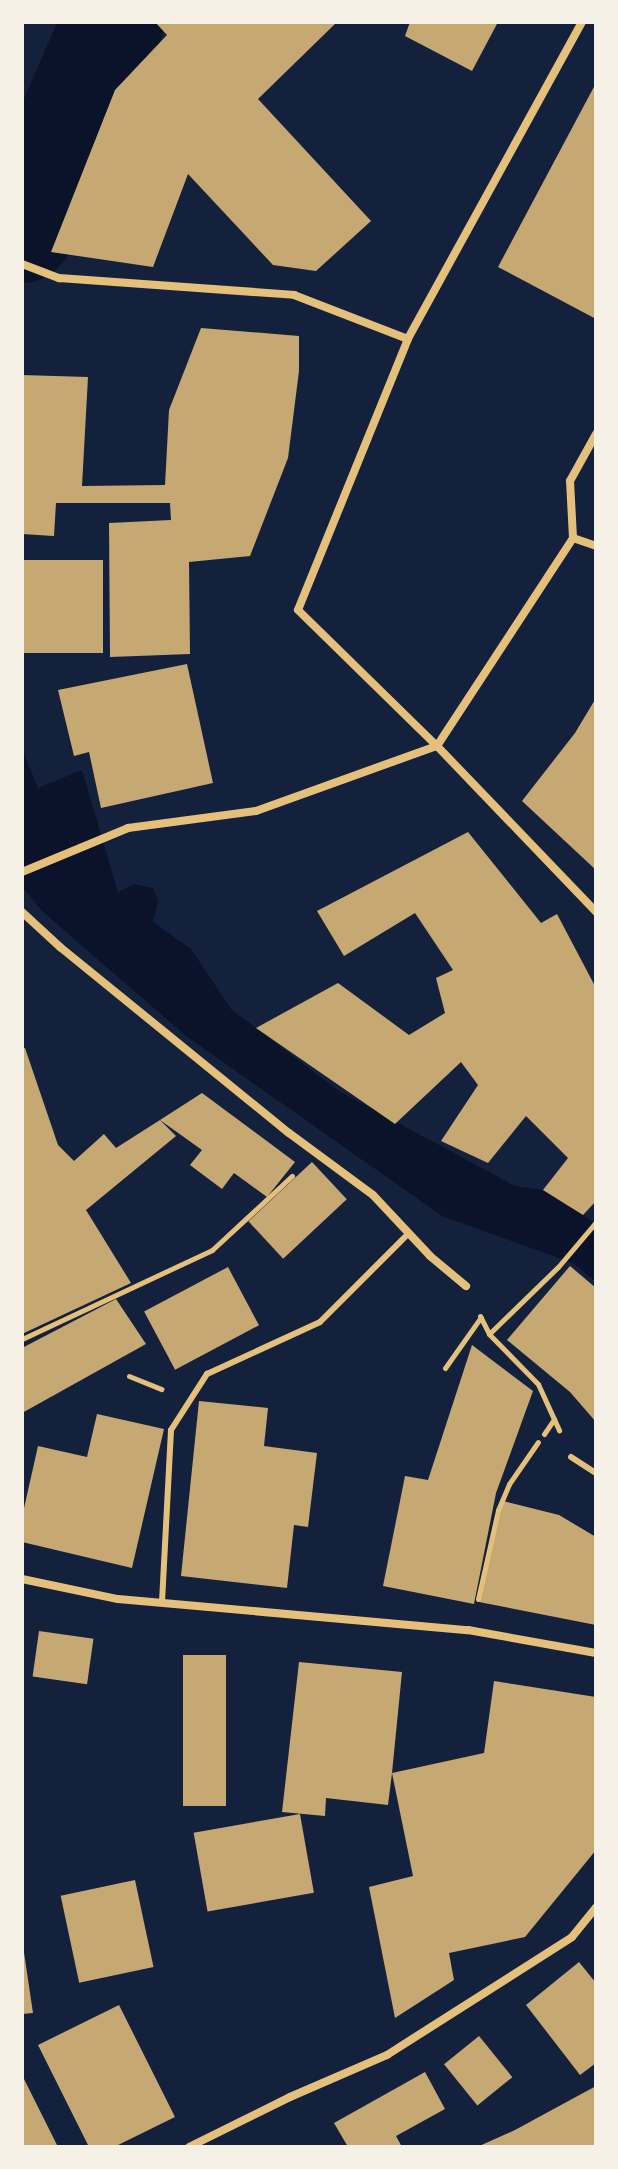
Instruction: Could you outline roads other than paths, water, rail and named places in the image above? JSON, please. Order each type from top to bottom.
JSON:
[{"type":"street","points":[[582,22],[408,339],[298,610],[437,746],[469,783],[596,912]]},
{"type":"street","points":[[22,264],[59,278],[294,295],[408,339]]},
{"type":"street","points":[[22,872],[128,828],[256,811],[437,746],[573,538],[570,481],[596,434]]},
{"type":"street","points":[[573,538],[596,546]]},
{"type":"street","points":[[22,912],[60,947],[373,1195],[466,1286]]},
{"type":"street","points":[[22,1579],[118,1599],[468,1630],[596,1653]]},
{"type":"street","points":[[189,2147],[290,2097],[387,2055],[572,1937],[596,1907]]},
{"type":"lane","points":[[162,1602],[171,1430],[207,1374],[320,1322],[409,1233]]},
{"type":"lane","points":[[571,1457],[596,1473]]},
{"type":"water","points":[[22,749],[38,788],[82,770],[118,892],[134,884],[153,888],[158,901],[153,922],[191,949],[231,1009],[339,1091],[515,1186],[543,1190],[596,1224],[596,1282],[573,1263],[442,1216],[186,1036],[42,911],[22,886]]},
{"type":"waterway","points":[[22,232],[113,22]]}]
